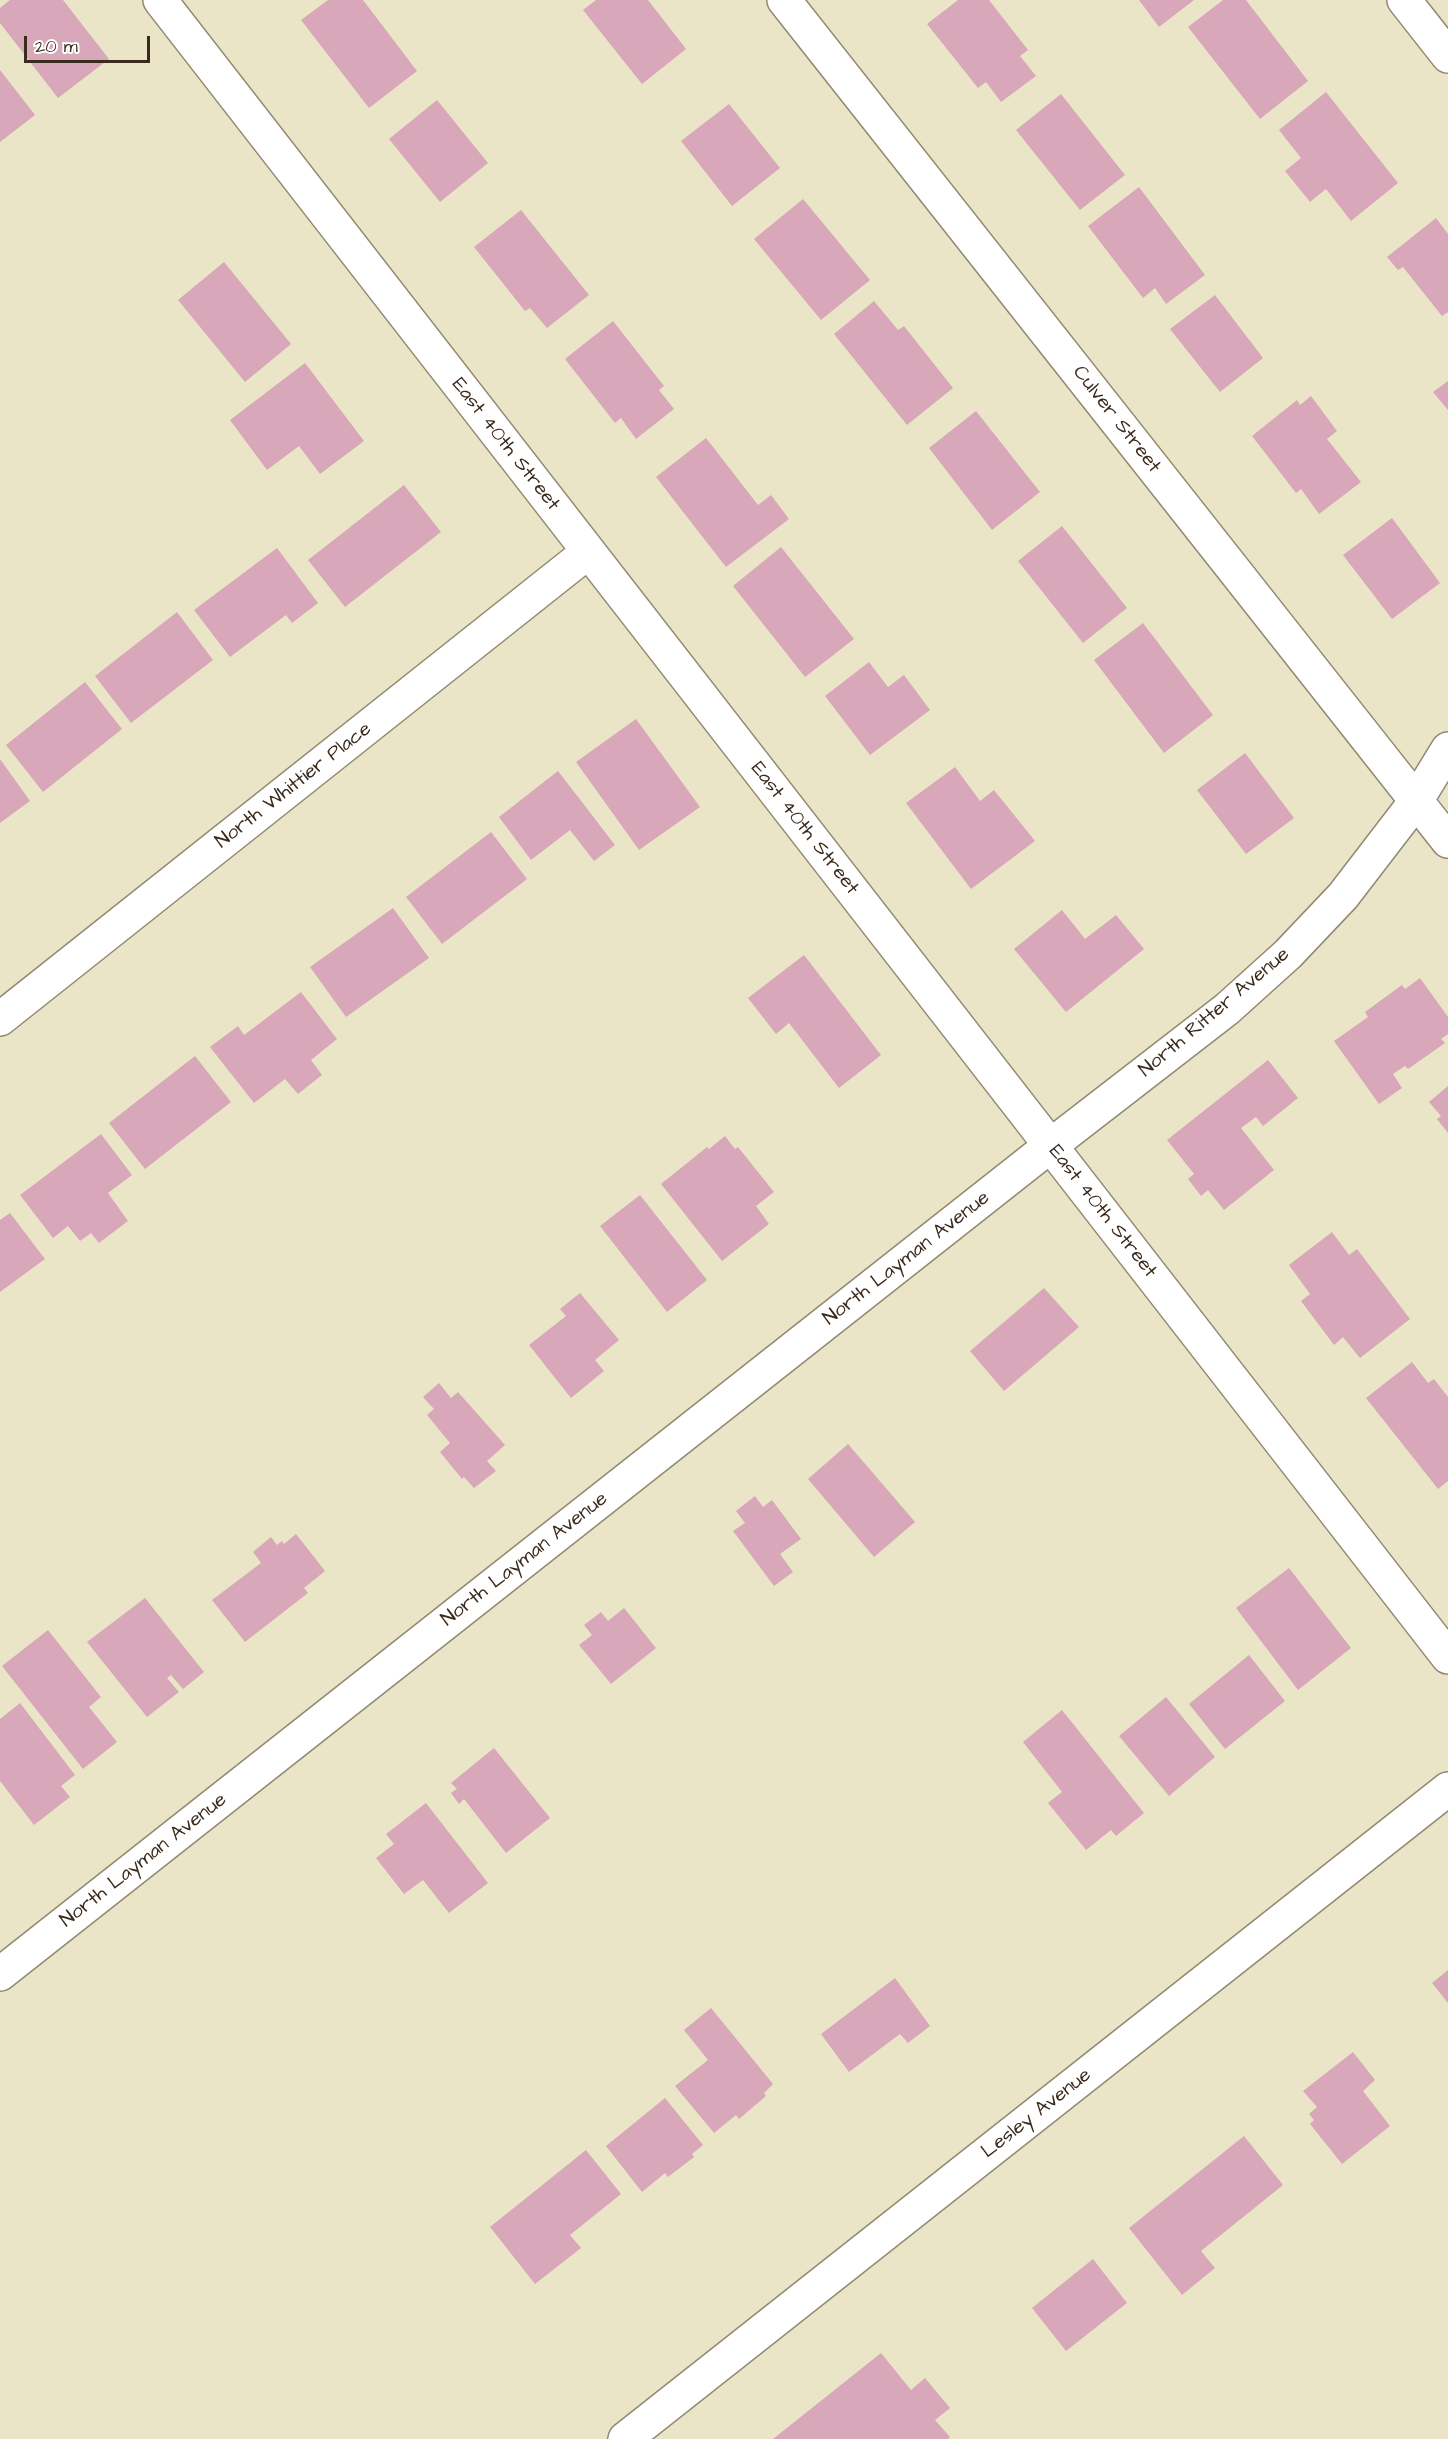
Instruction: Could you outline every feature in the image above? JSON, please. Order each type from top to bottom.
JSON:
[{"type":"street","name":"East 40th Street","points":[[160,0],[1448,1656]]},
{"type":"street","name":"Culver Street","points":[[784,0],[1448,841]]},
{"type":"street","points":[[1404,0],[1448,56]]},
{"type":"street","name":"North Whittier Place","points":[[0,1019],[588,552]]},
{"type":"street","name":"North Ritter Avenue","points":[[1050,1146],[1227,1009],[1288,954],[1343,896],[1416,801],[1448,748]]},
{"type":"street","name":"North Layman Avenue","points":[[0,1974],[1050,1146]]},
{"type":"street","name":"Lesley Avenue","points":[[625,2439],[1448,1789]]},
{"type":"building","points":[[10,0],[63,0],[109,59],[58,98],[0,23],[0,8]]},
{"type":"building","points":[[328,0],[363,0],[417,71],[369,108],[301,20]]},
{"type":"building","points":[[596,0],[648,0],[686,49],[642,84],[583,10]]},
{"type":"building","points":[[958,0],[989,0],[1028,50],[1020,56],[1036,76],[1001,102],[986,82],[978,88],[927,24]]},
{"type":"building","points":[[1139,0],[1194,0],[1159,27]]},
{"type":"building","points":[[1223,0],[1246,0],[1308,81],[1260,119],[1188,27]]},
{"type":"building","points":[[0,70],[35,115],[0,142]]},
{"type":"building","points":[[1326,92],[1398,183],[1351,221],[1326,189],[1310,202],[1285,171],[1301,158],[1279,130]]},
{"type":"building","points":[[1061,94],[1125,175],[1080,210],[1016,130]]},
{"type":"building","points":[[437,100],[488,163],[440,202],[389,139]]},
{"type":"building","points":[[729,104],[780,168],[732,206],[681,141]]},
{"type":"building","points":[[1139,187],[1205,275],[1166,304],[1155,288],[1143,298],[1088,226]]},
{"type":"building","points":[[803,199],[870,280],[821,320],[754,239]]},
{"type":"building","points":[[521,210],[589,295],[547,328],[530,308],[525,311],[474,247]]},
{"type":"building","points":[[1436,218],[1448,234],[1448,312],[1442,316],[1403,267],[1398,270],[1387,257]]},
{"type":"building","points":[[224,262],[291,344],[245,382],[178,300]]},
{"type":"building","points":[[1215,295],[1263,358],[1220,392],[1170,329]]},
{"type":"building","points":[[874,301],[898,330],[904,326],[953,388],[907,425],[834,334]]},
{"type":"building","points":[[613,321],[664,386],[659,390],[674,409],[636,439],[621,418],[615,423],[565,359]]},
{"type":"building","points":[[305,363],[364,441],[320,474],[299,446],[267,470],[230,420]]},
{"type":"building","points":[[1448,381],[1448,410],[1433,392]]},
{"type":"building","points":[[1311,396],[1337,431],[1327,439],[1361,482],[1319,514],[1301,489],[1296,493],[1252,436],[1297,400],[1300,405]]},
{"type":"building","points":[[976,411],[1040,492],[992,530],[929,448]]},
{"type":"building","points":[[706,438],[758,505],[771,495],[789,519],[726,567],[656,477]]},
{"type":"building","points":[[404,485],[441,532],[345,607],[308,560]]},
{"type":"building","points":[[1392,518],[1440,583],[1392,619],[1343,555]]},
{"type":"building","points":[[1062,526],[1127,608],[1083,643],[1018,561]]},
{"type":"building","points":[[781,547],[854,639],[805,677],[733,586]]},
{"type":"building","points":[[277,548],[318,603],[292,623],[286,615],[230,657],[194,610]]},
{"type":"building","points":[[177,612],[213,660],[131,723],[95,676]]},
{"type":"building","points":[[1143,623],[1213,715],[1164,753],[1094,660]]},
{"type":"building","points":[[869,662],[888,687],[904,675],[930,710],[870,755],[825,696]]},
{"type":"building","points":[[85,682],[122,729],[43,792],[6,745]]},
{"type":"building","points":[[636,719],[700,807],[639,850],[576,762]]},
{"type":"building","points":[[1245,753],[1294,818],[1246,854],[1197,790]]},
{"type":"building","points":[[0,759],[30,801],[0,823]]},
{"type":"building","points":[[955,767],[980,801],[994,790],[1035,841],[971,889],[906,803]]},
{"type":"building","points":[[558,771],[615,845],[594,861],[570,830],[531,860],[499,817]]},
{"type":"building","points":[[491,832],[527,879],[442,944],[406,897]]},
{"type":"building","points":[[393,908],[429,958],[346,1017],[310,967]]},
{"type":"building","points":[[1062,910],[1085,939],[1116,915],[1144,949],[1066,1012],[1014,949]]},
{"type":"building","points":[[804,955],[881,1055],[839,1088],[789,1023],[776,1034],[748,998]]},
{"type":"building","points":[[1420,978],[1448,1017],[1448,1034],[1441,1039],[1445,1043],[1408,1069],[1405,1066],[1393,1074],[1402,1088],[1379,1104],[1334,1041],[1368,1017],[1365,1012],[1402,985],[1405,989]]},
{"type":"building","points":[[301,992],[337,1039],[311,1060],[322,1075],[298,1094],[285,1079],[254,1103],[210,1047],[238,1026],[244,1035]]},
{"type":"building","points":[[195,1056],[231,1102],[145,1169],[109,1123]]},
{"type":"building","points":[[1268,1060],[1298,1098],[1263,1126],[1256,1117],[1241,1128],[1274,1170],[1224,1210],[1208,1190],[1201,1196],[1188,1179],[1194,1174],[1167,1140]]},
{"type":"building","points":[[1448,1086],[1448,1133],[1437,1119],[1441,1116],[1429,1102]]},
{"type":"building","points":[[101,1134],[132,1175],[108,1193],[128,1221],[99,1243],[91,1233],[80,1241],[68,1226],[53,1238],[20,1195]]},
{"type":"building","points":[[725,1136],[735,1149],[738,1147],[774,1192],[756,1206],[769,1224],[722,1261],[661,1184],[707,1147],[709,1149]]},
{"type":"building","points":[[640,1195],[707,1280],[667,1312],[600,1226]]},
{"type":"building","points":[[10,1213],[45,1259],[0,1292],[0,1220]]},
{"type":"building","points":[[1332,1232],[1349,1255],[1357,1249],[1410,1319],[1360,1358],[1343,1337],[1334,1345],[1301,1301],[1310,1294],[1289,1265]]},
{"type":"building","points":[[1044,1288],[1079,1327],[1004,1391],[970,1351]]},
{"type":"building","points":[[580,1293],[619,1340],[595,1360],[604,1371],[571,1398],[529,1345],[566,1316],[560,1309]]},
{"type":"building","points":[[1412,1362],[1428,1383],[1434,1379],[1448,1397],[1448,1481],[1438,1489],[1366,1398]]},
{"type":"building","points":[[439,1383],[451,1398],[458,1392],[505,1445],[487,1461],[496,1471],[474,1488],[464,1477],[462,1479],[440,1452],[450,1443],[427,1415],[434,1409],[423,1397]]},
{"type":"building","points":[[848,1444],[915,1522],[874,1557],[808,1479]]},
{"type":"building","points":[[755,1496],[763,1507],[772,1500],[801,1539],[780,1554],[793,1572],[774,1586],[733,1531],[745,1523],[736,1511]]},
{"type":"building","points":[[296,1534],[325,1571],[304,1588],[308,1593],[245,1642],[212,1600],[261,1563],[253,1552],[271,1537],[277,1545],[282,1541],[284,1544]]},
{"type":"building","points":[[1289,1568],[1351,1648],[1298,1690],[1236,1608]]},
{"type":"building","points":[[145,1598],[204,1672],[183,1689],[171,1675],[167,1678],[179,1692],[147,1717],[87,1642]]},
{"type":"building","points":[[624,1608],[656,1648],[611,1684],[579,1645],[592,1635],[584,1625],[601,1612],[608,1621]]},
{"type":"building","points":[[48,1630],[101,1697],[89,1707],[117,1742],[83,1769],[2,1666]]},
{"type":"building","points":[[1249,1655],[1285,1701],[1225,1749],[1189,1704]]},
{"type":"building","points":[[1166,1697],[1215,1757],[1169,1796],[1119,1736]]},
{"type":"building","points":[[20,1703],[75,1775],[61,1786],[70,1797],[34,1825],[0,1781],[0,1719]]},
{"type":"building","points":[[1062,1710],[1144,1813],[1116,1836],[1111,1830],[1086,1850],[1048,1803],[1062,1792],[1023,1742]]},
{"type":"building","points":[[494,1748],[550,1818],[506,1853],[464,1799],[459,1804],[451,1793],[457,1789],[451,1783]]},
{"type":"building","points":[[426,1803],[488,1883],[449,1913],[423,1880],[404,1894],[376,1858],[394,1844],[386,1834]]},
{"type":"building","points":[[1448,1970],[1448,2003],[1432,1983]]},
{"type":"building","points":[[895,1978],[930,2026],[908,2043],[900,2034],[849,2072],[821,2034]]},
{"type":"building","points":[[711,2008],[773,2084],[764,2093],[766,2096],[739,2119],[736,2115],[714,2133],[675,2086],[708,2060],[684,2030]]},
{"type":"building","points":[[1353,2052],[1375,2080],[1363,2091],[1390,2126],[1342,2164],[1310,2124],[1314,2120],[1309,2114],[1317,2107],[1303,2091]]},
{"type":"building","points":[[665,2098],[703,2145],[692,2154],[694,2157],[668,2177],[665,2173],[642,2192],[606,2146]]},
{"type":"building","points":[[1244,2136],[1283,2185],[1201,2251],[1215,2268],[1182,2295],[1129,2228]]},
{"type":"building","points":[[586,2150],[621,2194],[570,2235],[581,2248],[535,2284],[490,2227]]},
{"type":"building","points":[[1093,2259],[1127,2303],[1066,2351],[1032,2308]]},
{"type":"building","points":[[881,2353],[911,2390],[925,2378],[950,2408],[935,2420],[950,2437],[948,2439],[773,2439]]}]
